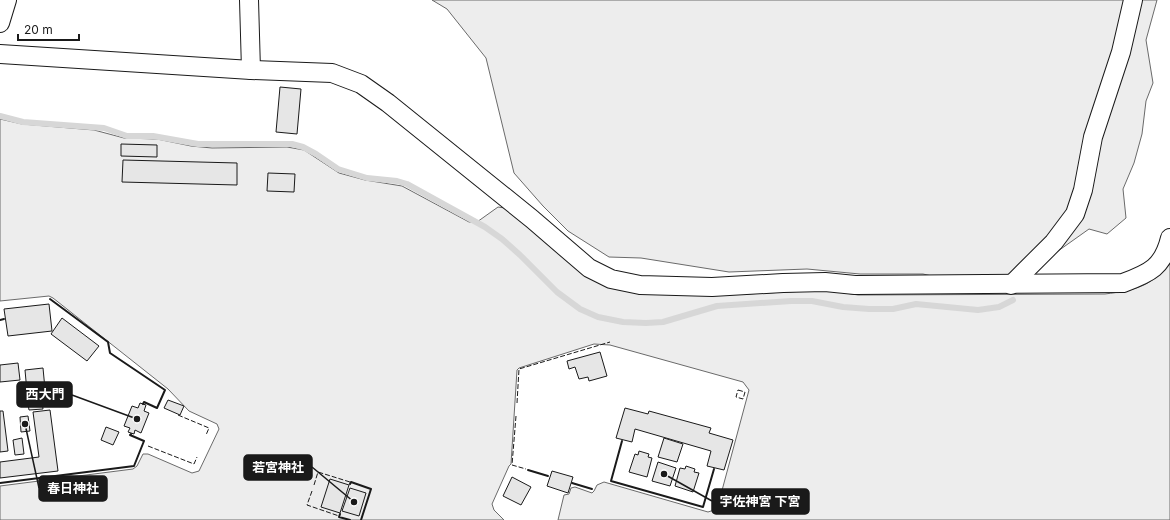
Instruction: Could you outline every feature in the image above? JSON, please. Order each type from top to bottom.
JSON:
[{"type":"street","points":[[0,23],[7,0]]},
{"type":"street","points":[[249,0],[251,70]]},
{"type":"street","points":[[1011,285],[1054,242],[1075,214],[1083,190],[1093,137],[1121,52],[1133,0]]},
{"type":"street","points":[[0,54],[251,70],[332,73],[362,84],[388,103],[526,214],[589,268],[611,279],[640,285],[712,287],[824,282],[855,285],[1124,284],[1141,277],[1156,267],[1167,251],[1170,238]]},
{"type":"shaded area","points":[[432,0],[1157,0],[1146,40],[1153,83],[1146,101],[1142,134],[1134,163],[1123,189],[1126,218],[1107,234],[1089,229],[1058,251],[1032,276],[957,282],[923,274],[860,274],[807,269],[729,272],[641,258],[609,257],[568,231],[543,206],[514,173],[486,58],[447,9]]},
{"type":"shaded area","points":[[0,119],[22,124],[94,130],[124,138],[157,139],[191,146],[212,148],[287,147],[304,150],[339,173],[365,180],[402,186],[469,222],[477,222],[498,207],[505,208],[586,276],[610,288],[683,294],[746,294],[827,290],[858,295],[1105,294],[1125,291],[1142,286],[1156,277],[1170,263],[1170,520],[558,520],[564,495],[569,494],[571,488],[575,487],[592,493],[597,485],[604,482],[708,512],[717,509],[749,390],[743,382],[610,345],[594,344],[519,368],[517,370],[511,464],[492,504],[494,510],[504,520],[0,520],[0,486],[133,469],[137,466],[143,454],[148,454],[192,473],[199,471],[219,429],[217,424],[189,411],[168,389],[53,298],[49,296],[0,301]]},
{"type":"building","points":[[280,87],[301,89],[297,134],[276,132]]},
{"type":"building","points":[[121,144],[157,145],[157,157],[121,156]]},
{"type":"building","points":[[123,160],[237,163],[237,185],[122,182]]},
{"type":"building","points":[[268,173],[295,174],[294,192],[267,191]]},
{"type":"building","points":[[49,304],[52,331],[8,336],[4,309]]},
{"type":"building","points":[[62,318],[99,346],[87,361],[51,334]]},
{"type":"building","points":[[600,352],[607,376],[589,381],[588,377],[579,379],[575,367],[569,369],[567,361]]},
{"type":"building","points":[[18,363],[20,380],[0,382],[0,365]]},
{"type":"building","points":[[43,368],[45,389],[27,392],[25,370]]},
{"type":"building","points":[[41,392],[43,409],[29,410],[26,393]]},
{"type":"building","points":[[168,400],[184,406],[180,415],[164,408]]},
{"type":"building","points":[[140,403],[146,405],[144,411],[149,413],[141,433],[135,430],[134,434],[128,432],[130,428],[124,426],[132,406],[138,408]]},
{"type":"building","points":[[625,408],[648,414],[649,411],[711,428],[709,433],[733,440],[724,470],[707,466],[711,451],[635,429],[632,442],[616,438]]},
{"type":"building","points":[[50,410],[58,471],[0,478],[0,462],[39,457],[33,412]]},
{"type":"building","points":[[0,411],[3,411],[8,451],[0,452]]},
{"type":"building","points":[[28,416],[30,431],[21,432],[20,417]]},
{"type":"building","points":[[106,427],[119,432],[113,445],[101,440]]},
{"type":"building","points":[[22,438],[24,454],[15,455],[13,440]]},
{"type":"building","points":[[664,438],[683,444],[677,462],[658,457]]},
{"type":"building","points":[[639,451],[649,454],[648,457],[652,458],[647,477],[629,472],[635,454],[638,455]]},
{"type":"building","points":[[658,462],[676,468],[670,486],[652,481]]},
{"type":"building","points":[[686,466],[695,469],[694,472],[699,473],[693,492],[675,486],[680,468],[685,469]]},
{"type":"building","points":[[552,471],[573,477],[568,493],[547,486]]},
{"type":"building","points":[[512,477],[531,487],[521,505],[503,496]]},
{"type":"building","points":[[330,479],[349,485],[340,513],[321,507]]},
{"type":"building","points":[[350,488],[366,493],[359,516],[342,511]]},
{"type":"waterway","points":[[0,116],[23,122],[104,128],[127,136],[153,136],[198,144],[292,144],[303,147],[338,169],[367,178],[397,181],[407,184],[485,227],[502,239],[557,292],[580,309],[598,317],[623,322],[663,322],[717,306],[791,301],[812,301],[843,307],[869,309],[893,309],[916,304],[978,310],[999,307],[1013,300]]},
{"type":"fence","points":[[517,403],[519,369],[610,342]]},
{"type":"fence","points":[[738,390],[745,392],[743,399],[736,397],[738,390]]},
{"type":"fence","points":[[178,415],[209,428],[206,435]]},
{"type":"fence","points":[[516,416],[512,465],[526,469]]},
{"type":"fence","points":[[148,446],[194,464],[197,457]]},
{"type":"fence","points":[[314,485],[318,472],[350,482]]},
{"type":"fence","points":[[312,491],[307,505],[339,516]]},
{"type":"wall","points":[[50,299],[108,342],[110,353],[165,390],[157,408],[144,402],[143,404]]},
{"type":"wall","points":[[0,320],[4,319]]},
{"type":"wall","points":[[0,483],[134,466],[144,441],[130,435],[131,434]]},
{"type":"wall","points":[[622,441],[611,481],[703,507],[714,469]]},
{"type":"wall","points":[[528,470],[548,476]]},
{"type":"wall","points":[[350,484],[351,482],[371,489],[361,520]]},
{"type":"wall","points":[[572,483],[592,489]]},
{"type":"wall","points":[[340,514],[339,517],[350,520]]},
{"type":"place","name":"西大門","points":[[137,419]]},
{"type":"place","name":"春日神社","points":[[25,424]]},
{"type":"place","name":"宇佐神宮 下宮","points":[[664,474]]},
{"type":"place","name":"若宮神社","points":[[354,502]]}]
